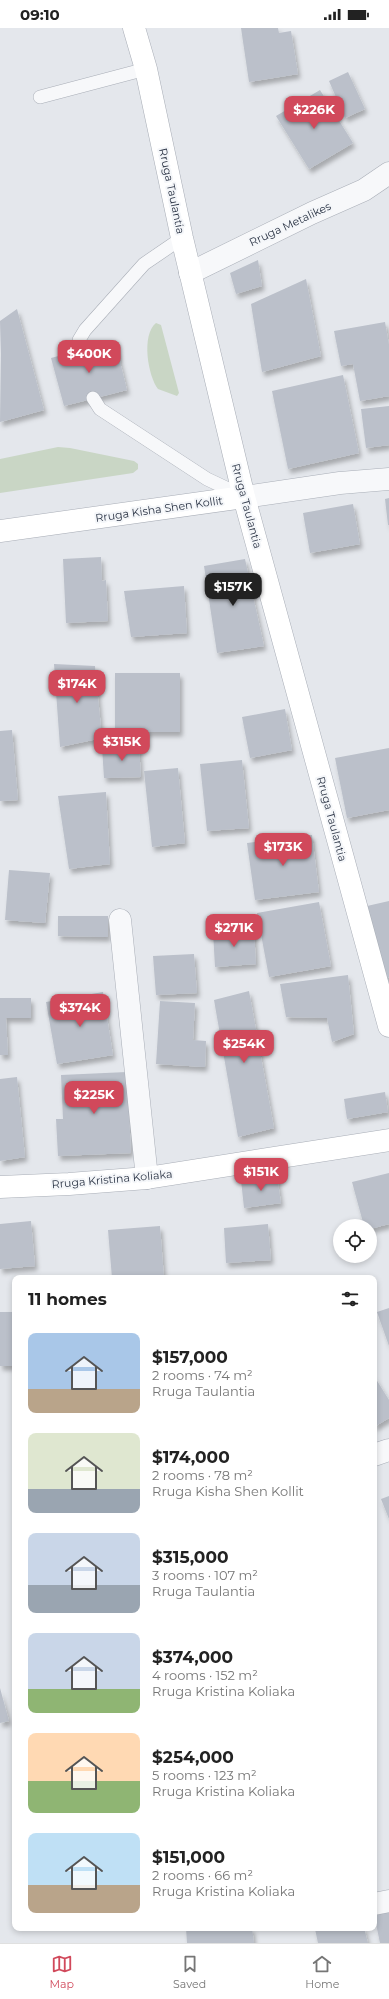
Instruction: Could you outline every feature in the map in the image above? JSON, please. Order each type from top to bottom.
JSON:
[{"type":"street","name":"Rruga Taulantia","points":[[134,28],[146,69],[190,273],[244,497],[389,1026]]},
{"type":"street","name":"Rruga Metalikes","points":[[190,273],[312,213],[364,190],[389,173]]},
{"type":"street","name":"Rruga Kisha Shen Kollit","points":[[0,531],[340,483],[389,479]]},
{"type":"street","points":[[120,920],[147,1178]]},
{"type":"street","name":"Rruga Kristina Koliaka","points":[[0,1187],[69,1184],[147,1178],[389,1140]]},
{"type":"street","points":[[377,1455],[389,1450]]},
{"type":"street","points":[[377,1903],[389,1901]]},
{"type":"lane","points":[[40,97],[146,69]]},
{"type":"lane","points":[[81,350],[79,340],[85,330],[144,264],[182,238]]},
{"type":"lane","points":[[93,398],[100,409],[200,475],[244,497]]},
{"type":"green space","points":[[156,323],[161,325],[179,393],[177,396],[158,389],[151,375],[147,346],[151,329]]},
{"type":"green space","points":[[58,447],[134,461],[138,464],[138,469],[133,473],[0,493],[0,459]]},
{"type":"building","points":[[241,28],[278,28],[279,33],[291,31],[298,74],[249,82]]},
{"type":"building","points":[[348,72],[365,109],[345,118],[329,81]]},
{"type":"building","points":[[320,90],[353,143],[309,169],[276,116]]},
{"type":"building","points":[[258,260],[262,286],[236,294],[230,273]]},
{"type":"building","points":[[306,279],[321,356],[262,372],[251,304]]},
{"type":"building","points":[[17,309],[44,410],[0,422],[0,321]]},
{"type":"building","points":[[385,322],[389,345],[389,396],[360,401],[353,364],[341,366],[334,331]]},
{"type":"building","points":[[115,341],[127,390],[64,406],[51,358]]},
{"type":"building","points":[[343,375],[359,453],[288,469],[272,391]]},
{"type":"building","points":[[389,406],[389,445],[366,448],[361,409]]},
{"type":"building","points":[[389,498],[389,525],[388,525],[385,499]]},
{"type":"building","points":[[353,504],[360,544],[310,553],[303,513]]},
{"type":"building","points":[[101,557],[102,581],[106,580],[108,621],[66,623],[63,559]]},
{"type":"building","points":[[245,559],[264,646],[217,653],[204,566]]},
{"type":"building","points":[[184,586],[187,633],[131,637],[124,591]]},
{"type":"building","points":[[54,664],[95,666],[102,738],[60,747]]},
{"type":"building","points":[[115,673],[180,673],[180,732],[115,732]]},
{"type":"building","points":[[285,709],[292,750],[250,758],[242,717]]},
{"type":"building","points":[[12,730],[18,800],[0,801],[0,731]]},
{"type":"building","points":[[139,746],[141,777],[104,778],[102,747]]},
{"type":"building","points":[[389,748],[389,810],[347,818],[335,758]]},
{"type":"building","points":[[242,760],[249,828],[207,831],[200,764]]},
{"type":"building","points":[[178,768],[185,843],[152,847],[144,771]]},
{"type":"building","points":[[106,792],[110,864],[69,869],[58,796]]},
{"type":"building","points":[[312,835],[319,892],[255,900],[247,843]]},
{"type":"building","points":[[9,870],[50,873],[45,923],[5,920]]},
{"type":"building","points":[[389,901],[389,977],[384,979],[367,906]]},
{"type":"building","points":[[319,902],[331,966],[269,977],[257,913]]},
{"type":"building","points":[[58,916],[108,916],[108,937],[58,936]]},
{"type":"building","points":[[254,930],[256,964],[215,967],[213,932]]},
{"type":"building","points":[[194,954],[197,993],[156,995],[153,956]]},
{"type":"building","points":[[348,975],[354,1034],[332,1042],[327,1018],[286,1017],[280,984]]},
{"type":"building","points":[[249,991],[274,1128],[238,1137],[214,1000]]},
{"type":"building","points":[[103,992],[113,1055],[57,1064],[46,1002]]},
{"type":"building","points":[[0,998],[31,998],[31,1018],[6,1018],[8,1055],[0,1055]]},
{"type":"building","points":[[160,1001],[195,1003],[193,1040],[206,1041],[205,1067],[156,1064]]},
{"type":"building","points":[[127,1072],[131,1153],[58,1156],[56,1119],[63,1119],[61,1075]]},
{"type":"building","points":[[17,1077],[25,1157],[0,1161],[0,1079]]},
{"type":"building","points":[[385,1092],[388,1112],[347,1119],[344,1099]]},
{"type":"building","points":[[389,1173],[389,1224],[377,1227],[377,1219],[362,1219],[352,1182]]},
{"type":"building","points":[[277,1176],[281,1203],[244,1208],[241,1180]]},
{"type":"building","points":[[31,1221],[35,1266],[0,1269],[0,1224]]},
{"type":"building","points":[[268,1224],[271,1260],[226,1263],[224,1228]]},
{"type":"building","points":[[160,1226],[164,1275],[112,1275],[108,1230]]},
{"type":"building","points":[[389,1308],[389,1346],[377,1312]]},
{"type":"building","points":[[0,1312],[12,1312],[12,1366],[0,1366]]},
{"type":"building","points":[[377,1381],[389,1400],[389,1418],[377,1425]]},
{"type":"building","points":[[389,1496],[389,1519],[381,1499]]},
{"type":"building","points":[[0,1688],[9,1721],[0,1723]]},
{"type":"building","points":[[389,1911],[389,1943],[380,1943],[377,1928],[377,1913]]},
{"type":"building","points":[[186,1931],[252,1931],[254,1943],[187,1943]]},
{"type":"building","points":[[315,1931],[365,1931],[368,1943],[318,1943]]}]
